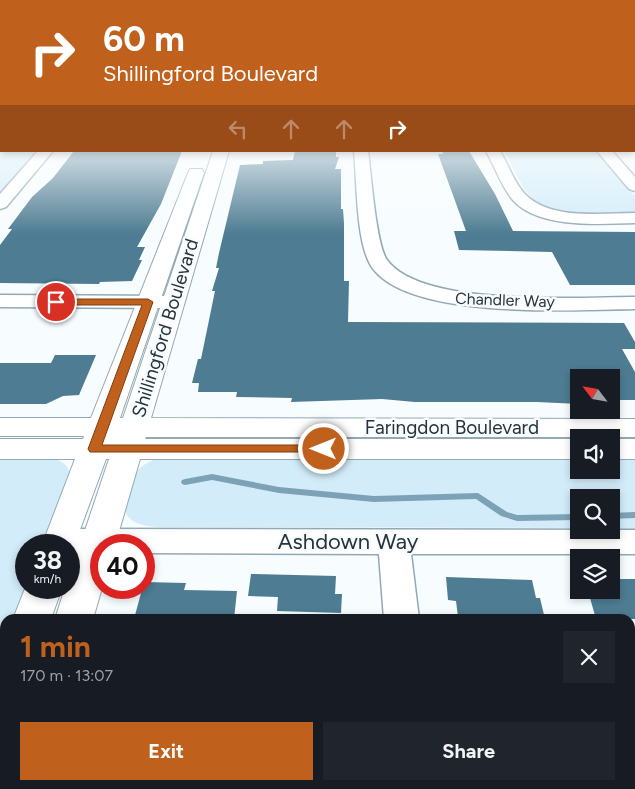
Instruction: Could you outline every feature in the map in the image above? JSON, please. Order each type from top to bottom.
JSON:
[{"type":"street","points":[[0,204],[37,161]]},
{"type":"street","name":"Shillingford Boulevard","points":[[99,534],[115,438],[148,302],[200,161]]},
{"type":"street","name":"Shillingford Boulevard","points":[[65,534],[115,438],[174,302],[218,161]]},
{"type":"street","name":"Chandler Way","points":[[362,161],[375,255],[386,273],[399,281],[429,293],[467,301],[635,302]]},
{"type":"street","points":[[499,161],[518,196],[529,205],[570,217],[635,218]]},
{"type":"street","points":[[613,161],[635,186]]},
{"type":"street","points":[[0,302],[174,302]]},
{"type":"street","name":"Faringdon Boulevard","points":[[0,427],[115,438],[570,449]]},
{"type":"street","name":"Faringdon Boulevard","points":[[0,449],[115,438],[629,439]]},
{"type":"street","name":"Ashdown Way","points":[[155,541],[635,542]]},
{"type":"street","points":[[394,542],[401,614]]},
{"type":"street","name":"Shillingford Boulevard","points":[[76,614],[90,567]]},
{"type":"street","points":[[34,614],[40,599]]},
{"type":"shaded area","points":[[0,161],[29,161],[0,193]]},
{"type":"shaded area","points":[[510,161],[605,161],[635,196],[635,213],[596,214],[553,209],[542,205],[532,198],[517,176]]},
{"type":"shaded area","points":[[0,456],[30,456],[53,459],[62,462],[68,468],[70,476],[48,534],[15,534],[15,599],[22,599],[17,614],[0,614]]},
{"type":"shaded area","points":[[160,458],[570,458],[570,479],[620,479],[620,458],[635,458],[635,529],[620,529],[620,489],[570,489],[570,528],[157,527],[142,525],[130,519],[125,511],[131,484],[137,471],[150,461]]},
{"type":"building","points":[[66,161],[178,161],[161,204],[137,247],[145,247],[139,260],[142,260],[132,281],[100,282],[99,284],[0,283],[0,245],[12,229],[8,229],[32,197],[53,178]]},
{"type":"building","points":[[263,161],[338,161],[335,169],[341,169],[341,209],[343,209],[344,223],[344,281],[349,281],[348,322],[624,323],[635,342],[635,349],[622,349],[635,372],[635,400],[620,400],[620,369],[570,369],[570,404],[415,402],[382,399],[291,402],[292,398],[236,397],[237,392],[198,392],[199,383],[192,383],[198,359],[201,359],[215,291],[212,291],[219,268],[216,268],[219,253],[240,165],[263,164]]},
{"type":"building","points":[[440,161],[475,161],[495,194],[513,231],[635,232],[635,285],[570,285],[552,252],[459,250],[454,231],[466,231]]},
{"type":"building","points":[[55,355],[96,355],[79,395],[63,396],[46,404],[0,404],[0,363],[51,363]]},
{"type":"building","points":[[251,574],[336,576],[335,594],[342,594],[341,613],[277,611],[278,597],[248,596]]},
{"type":"building","points":[[446,577],[532,580],[536,598],[540,598],[544,614],[458,614],[456,601],[448,600]]},
{"type":"building","points":[[620,579],[635,579],[635,614],[595,614],[590,599],[620,599]]},
{"type":"building","points":[[155,582],[186,583],[184,590],[237,591],[235,614],[135,614],[139,599],[155,599]]},
{"type":"waterway","points":[[185,482],[212,477],[279,490],[374,499],[478,496],[504,514],[517,518],[570,517]]},
{"type":"waterway","points":[[620,516],[635,515]]},
{"type":"route","points":[[56,302],[148,302],[94,449],[324,449]]}]
